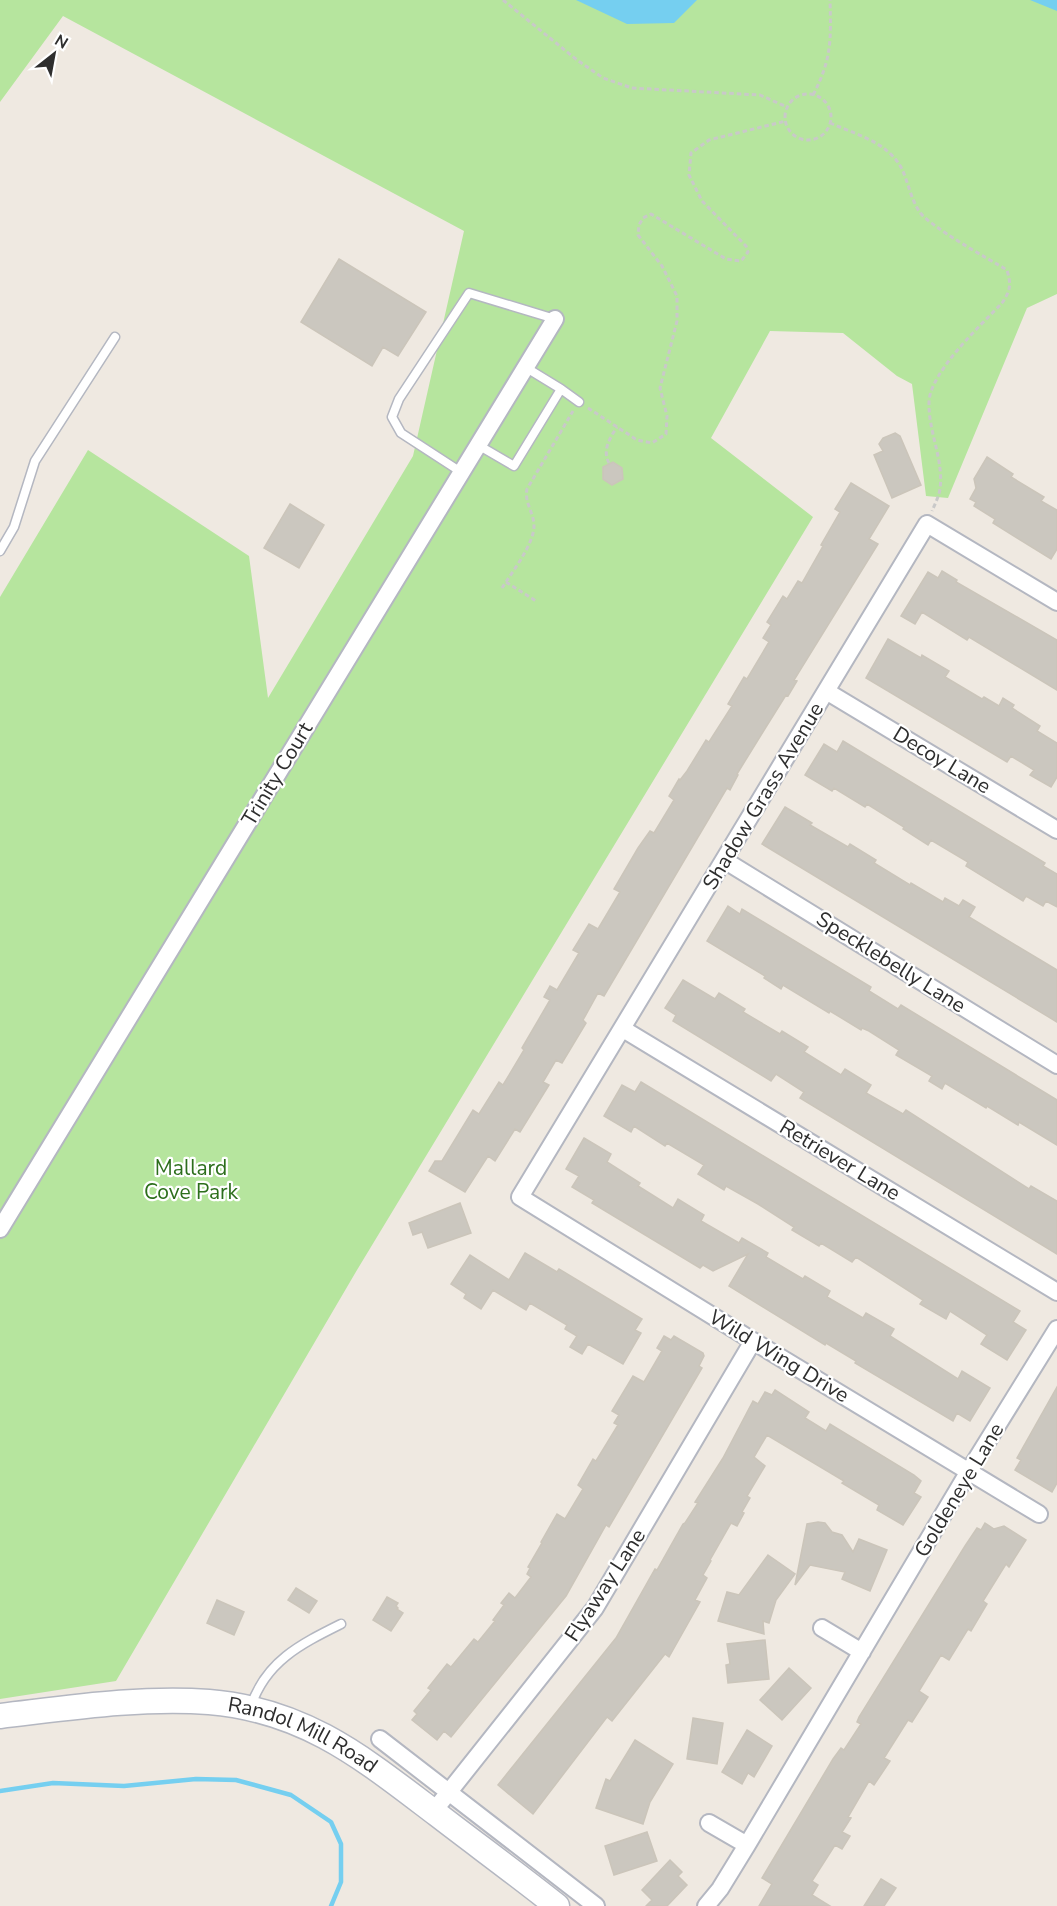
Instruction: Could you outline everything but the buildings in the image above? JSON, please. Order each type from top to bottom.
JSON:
[{"type":"main road","name":"Randol Mill Road","points":[[0,1716],[104,1704],[156,1701],[210,1702],[280,1717],[314,1730],[363,1758],[557,1906]]},
{"type":"street","name":"Trinity Court","points":[[0,1228],[555,319]]},
{"type":"street","points":[[927,524],[1057,602]]},
{"type":"street","name":"Shadow Grass Avenue","points":[[520,1197],[927,524]]},
{"type":"street","name":"Decoy Lane","points":[[826,691],[1057,830]]},
{"type":"street","name":"Specklebelly Lane","points":[[724,860],[1057,1065]]},
{"type":"street","name":"Retriever Lane","points":[[623,1029],[1057,1292]]},
{"type":"street","name":"Wild Wing Drive","points":[[520,1197],[1040,1514]]},
{"type":"street","name":"Goldeneye Lane","points":[[706,1906],[747,1845],[969,1471],[1057,1329]]},
{"type":"street","name":"Flyaway Lane","points":[[434,1812],[595,1608],[753,1341]]},
{"type":"street","points":[[822,1628],[862,1652]]},
{"type":"street","name":"Randol Mill Road","points":[[380,1739],[596,1906]]},
{"type":"street","points":[[709,1823],[747,1845]]},
{"type":"lane","points":[[461,472],[401,433],[392,417],[399,399],[469,292],[555,319]]},
{"type":"lane","points":[[0,550],[14,527],[35,461],[115,338]]},
{"type":"lane","points":[[525,367],[579,402]]},
{"type":"lane","points":[[478,445],[514,466],[561,389]]},
{"type":"lane","points":[[250,1709],[257,1690],[280,1661],[303,1643],[341,1624]]},
{"type":"path","points":[[503,0],[603,78],[632,88],[760,95],[788,107]]},
{"type":"path","points":[[813,95],[823,77],[831,44],[830,0]]},
{"type":"path","points":[[798,96],[820,97],[829,108],[830,123],[822,135],[807,139],[794,134],[786,121],[788,107],[798,96]]},
{"type":"path","points":[[502,588],[532,538],[534,525],[526,495],[527,489],[579,402],[637,440],[652,443],[666,434],[667,416],[660,388],[677,321],[677,296],[662,266],[638,235],[639,225],[643,218],[651,214],[726,259],[741,261],[748,252],[746,246],[702,201],[693,184],[689,175],[691,153],[709,140],[786,121]]},
{"type":"path","points":[[830,123],[876,142],[894,157],[901,168],[919,212],[930,223],[1007,270],[1011,284],[1010,292],[1002,303],[935,380],[928,400],[941,473],[940,491],[927,524]]},
{"type":"path","points":[[609,463],[606,458],[608,440],[617,427]]},
{"type":"path","points":[[506,582],[536,601]]},
{"type":"green space","name":"Mallard Cove Park","points":[[0,0],[1057,0],[1057,294],[1027,308],[948,498],[926,496],[912,384],[897,376],[843,333],[770,331],[711,438],[813,517],[357,1270],[116,1681],[0,1699],[0,597],[88,450],[249,556],[268,698],[413,456],[464,231],[63,16],[0,102]]},
{"type":"water","points":[[576,0],[697,0],[674,23],[627,24]]},
{"type":"water","points":[[1030,0],[1057,0],[1057,11]]},
{"type":"waterway","points":[[0,1791],[53,1783],[124,1786],[196,1779],[236,1780],[291,1795],[331,1822],[341,1844],[341,1882],[331,1906]]}]
